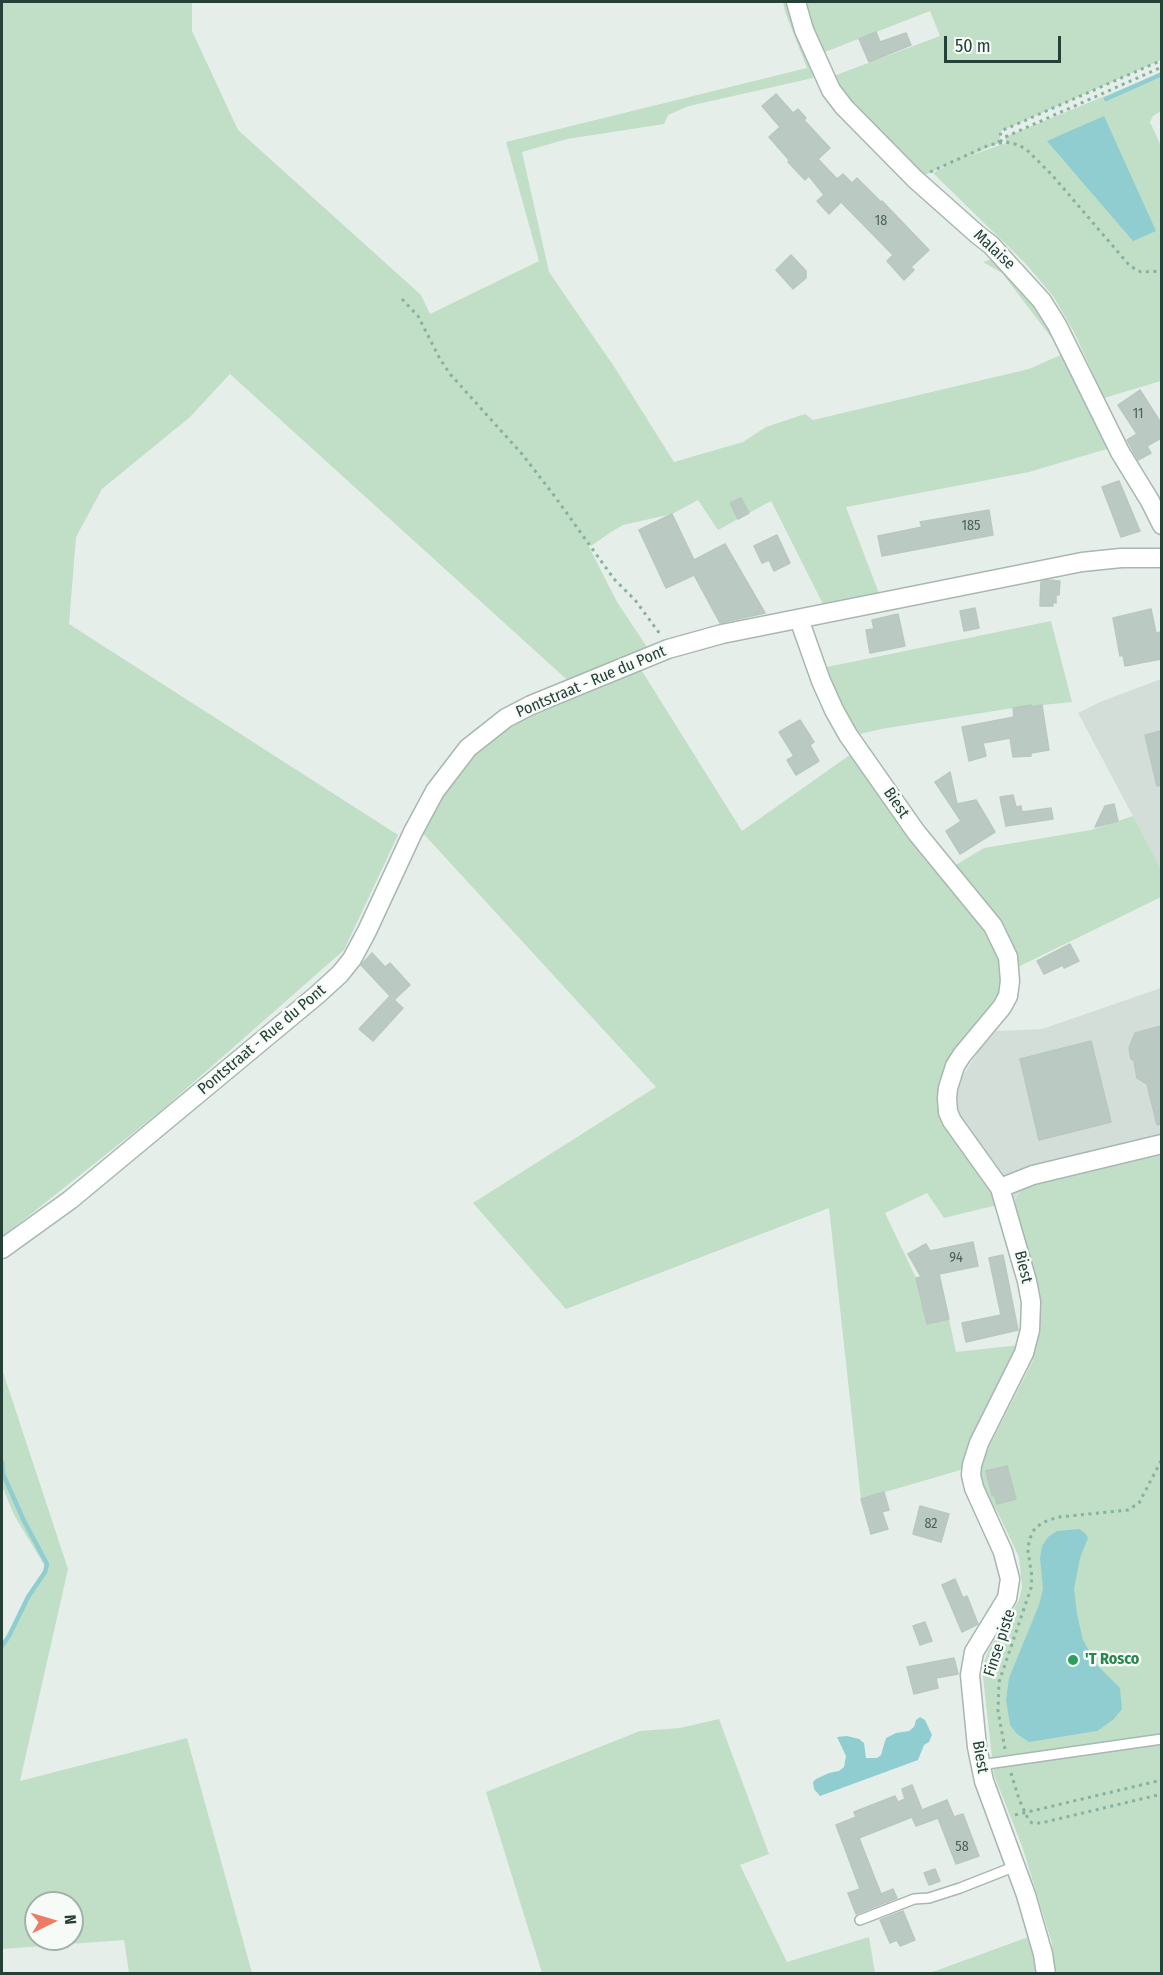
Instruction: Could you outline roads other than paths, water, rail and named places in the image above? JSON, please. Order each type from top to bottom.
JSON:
[{"type":"street","name":"Malaise","points":[[796,2],[804,30],[831,90],[863,128],[915,179],[992,245],[1042,301],[1058,325],[1120,452],[1150,501],[1161,525]]},
{"type":"street","name":"Pontstraat - Rue du Pont","points":[[2,1249],[70,1200],[340,974],[352,959],[368,931],[413,832],[435,791],[468,748],[506,718],[531,705],[668,649],[722,634],[1082,562],[1121,558],[1161,558]]},
{"type":"street","name":"Biest","points":[[798,619],[834,710],[848,735],[916,832],[993,926],[1008,957],[1010,981],[1008,996],[1002,1007],[958,1060],[947,1098],[948,1112],[952,1121],[1000,1188],[1027,1281],[1032,1321],[1024,1353],[979,1443],[971,1470],[974,1488],[1003,1552],[1010,1579],[1007,1598],[974,1652],[971,1664],[971,1694],[980,1765],[987,1793],[1016,1866],[1038,1934],[1046,1974]]},
{"type":"street","points":[[1000,1188],[1033,1175],[1161,1144]]},
{"type":"lane","points":[[980,1765],[1161,1738]]},
{"type":"lane","points":[[860,1920],[914,1899],[929,1898],[960,1888],[1016,1866]]},
{"type":"water","points":[[1104,116],[1156,231],[1133,241],[1047,141]]},
{"type":"water","points":[[1079,1529],[1088,1538],[1080,1558],[1074,1589],[1083,1640],[1098,1666],[1120,1688],[1122,1709],[1113,1720],[1097,1731],[1029,1742],[1017,1734],[1010,1725],[1006,1700],[1009,1678],[1039,1605],[1043,1589],[1040,1558],[1042,1546],[1048,1537],[1057,1531]]},
{"type":"water","points":[[920,1717],[925,1720],[932,1735],[929,1742],[924,1745],[918,1760],[820,1796],[814,1789],[813,1782],[816,1779],[844,1767],[846,1756],[837,1737],[847,1736],[859,1739],[864,1743],[866,1758],[877,1758],[881,1755],[886,1738],[896,1733],[909,1731]]},
{"type":"waterway","points":[[1106,99],[1162,74]]},
{"type":"waterway","points":[[2,1462],[3,1474],[47,1564],[45,1572],[28,1597],[2,1646]]},
{"type":"place","name":"'T Rosco","points":[[1073,1660]]}]
